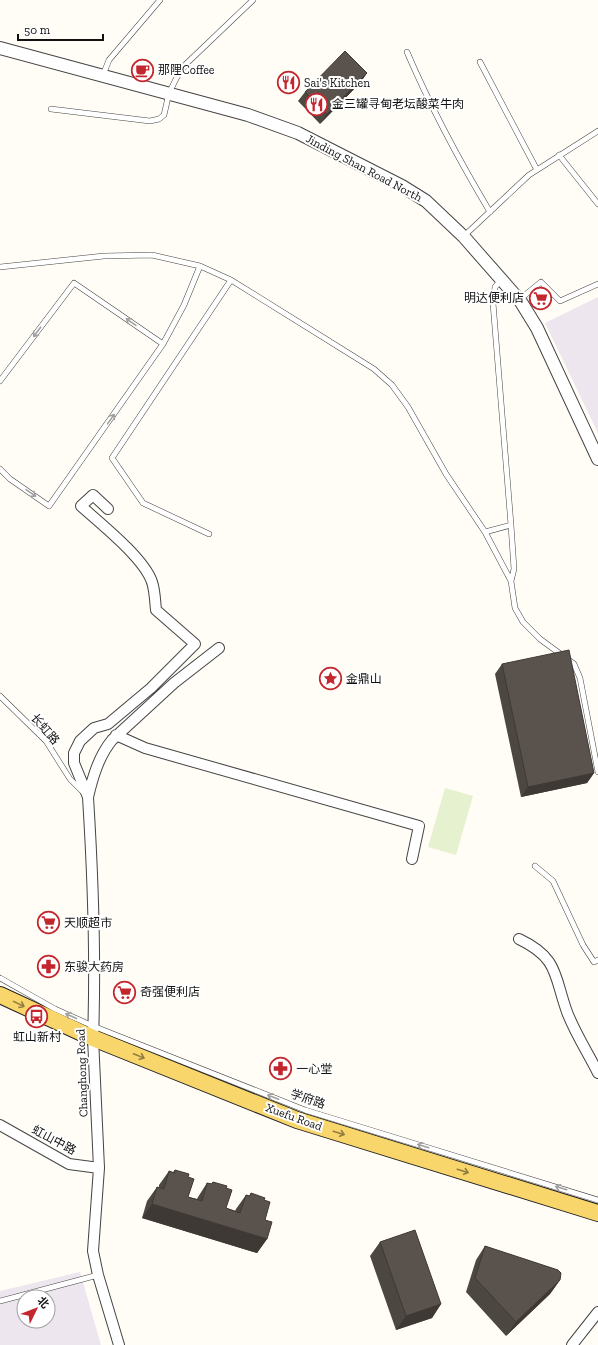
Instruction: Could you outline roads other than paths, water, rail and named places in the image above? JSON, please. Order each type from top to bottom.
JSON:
[{"type":"main road","name":"Xuefu Road","points":[[0,995],[93,1032],[297,1120],[598,1213]]},
{"type":"street","name":"Jinding Shan Road North","points":[[0,48],[248,115],[298,133],[402,186],[426,202],[464,236],[519,300],[537,328],[598,460]]},
{"type":"street","points":[[88,797],[74,763],[74,753],[80,741],[94,728],[108,724],[145,693],[194,644],[156,610],[152,583],[146,571],[132,553],[81,506],[92,495],[108,509]]},
{"type":"street","points":[[88,797],[92,779],[105,749],[116,735],[174,683],[219,648]]},
{"type":"street","points":[[116,735],[145,748],[419,826],[412,859]]},
{"type":"street","name":"Changhong Road","points":[[88,797],[93,914],[95,1017],[93,1032],[99,1168],[93,1250],[98,1275],[119,1345]]},
{"type":"street","points":[[519,939],[532,945],[547,959],[556,972],[567,1013],[598,1073]]},
{"type":"street","name":"虹山中路","points":[[0,1125],[69,1164],[99,1168]]},
{"type":"street","points":[[572,1345],[598,1312]]},
{"type":"lane","points":[[103,75],[109,60],[160,0]]},
{"type":"lane","points":[[51,109],[150,121],[159,119],[164,114],[169,93],[186,64],[253,0]]},
{"type":"lane","points":[[407,52],[428,100],[462,166],[490,212]]},
{"type":"lane","points":[[480,62],[537,170]]},
{"type":"lane","points":[[464,236],[537,170],[598,130]]},
{"type":"lane","points":[[559,155],[598,204]]},
{"type":"lane","points":[[0,267],[104,256],[152,255],[200,266],[231,280],[374,369],[392,385],[408,407],[446,474],[485,532],[511,581],[515,608],[523,622],[540,639],[574,664],[580,678],[598,772]]},
{"type":"lane","points":[[0,469],[10,479],[50,506],[163,344],[184,305],[200,266]]},
{"type":"lane","points":[[502,279],[495,287],[493,303],[514,569],[511,581]]},
{"type":"lane","points":[[209,534],[143,503],[112,458],[231,280]]},
{"type":"lane","points":[[519,300],[541,282],[560,301],[598,284]]},
{"type":"lane","points":[[0,381],[74,283],[163,344]]},
{"type":"lane","points":[[485,532],[511,525]]},
{"type":"lane","name":"长虹路","points":[[0,696],[46,741],[70,779],[88,797]]},
{"type":"lane","points":[[536,866],[553,881],[583,945],[594,962],[598,960]]},
{"type":"lane","name":"学府路","points":[[0,978],[93,1032],[305,1110],[598,1200]]},
{"type":"lane","points":[[0,1301],[98,1275]]},
{"type":"place","name":"那䧉Coffee","points":[[142,70]]},
{"type":"place","name":"Sai's Kitchen","points":[[289,83]]},
{"type":"place","name":"金三罐寻甸老坛酸菜牛肉","points":[[316,104]]},
{"type":"place","name":"明达便利店","points":[[540,298]]},
{"type":"place","name":"金鼎山","points":[[330,679]]},
{"type":"place","name":"天顺超市","points":[[48,923]]},
{"type":"place","name":"东骏大药房","points":[[49,967]]},
{"type":"place","name":"奇强便利店","points":[[125,992]]},
{"type":"place","name":"虹山新村","points":[[37,1016]]},
{"type":"place","name":"一心堂","points":[[280,1069]]}]
